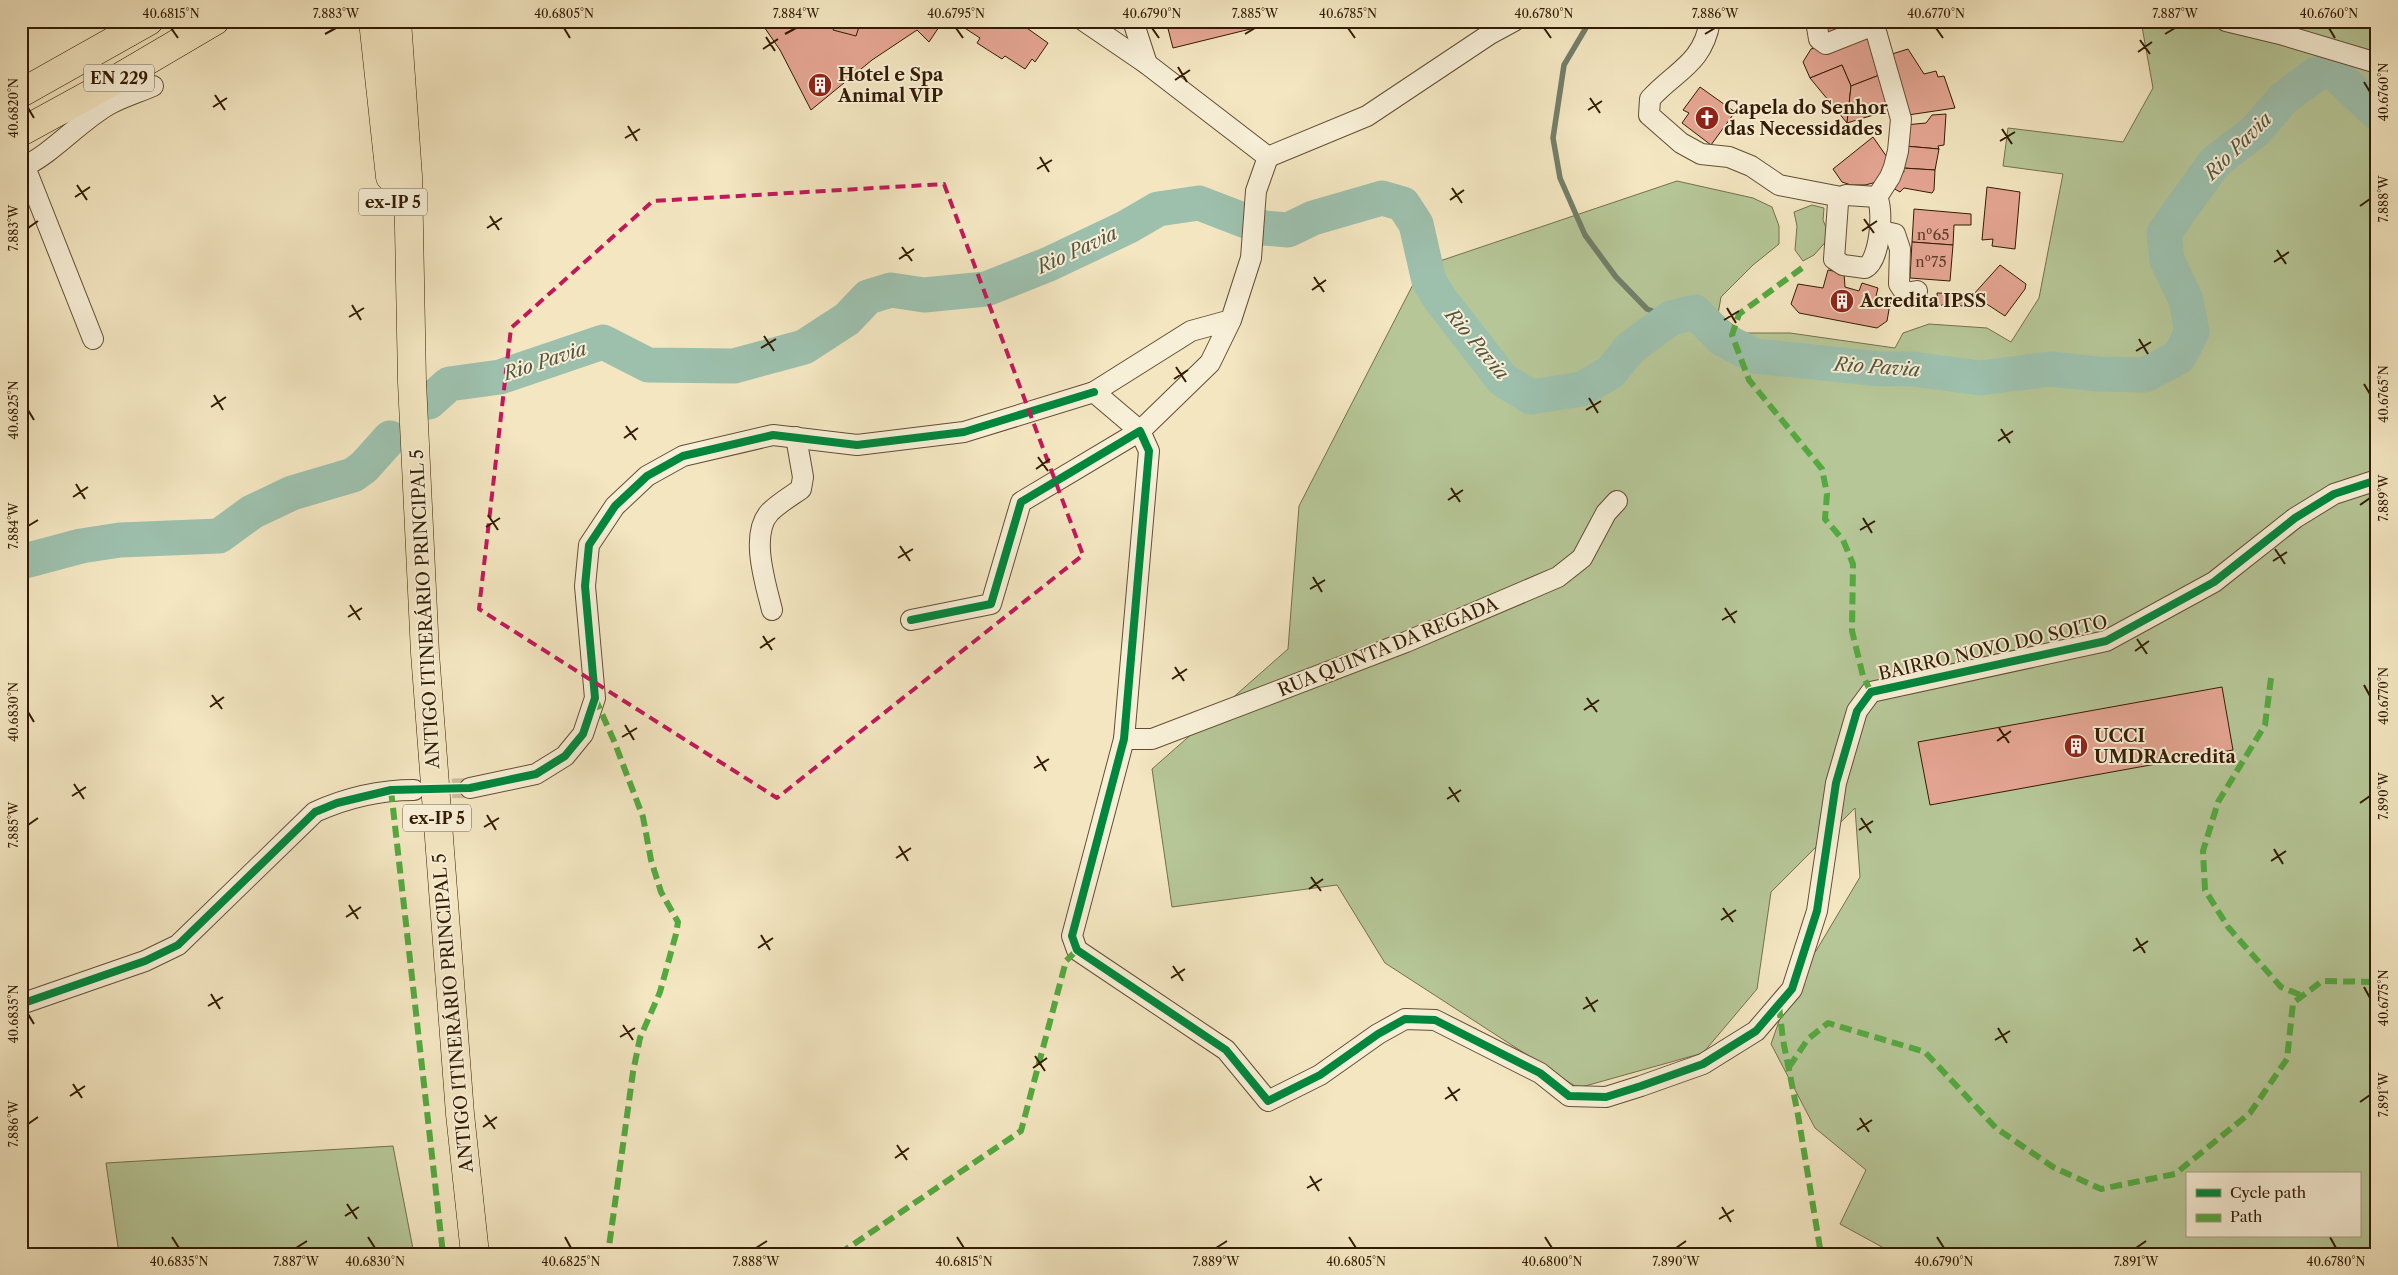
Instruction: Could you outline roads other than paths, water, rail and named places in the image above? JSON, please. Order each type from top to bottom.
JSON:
[{"type":"main road","points":[[96,91],[129,59],[188,21]]},
{"type":"main road","name":"EN 229","points":[[21,132],[96,91],[215,21]]},
{"type":"main road","name":"ANTIGO ITINERÁRIO PRINCIPAL 5","points":[[373,21],[412,382]]},
{"type":"main road","name":"ANTIGO ITINERÁRIO PRINCIPAL 5","points":[[398,21],[408,176],[412,382],[428,692],[460,1114],[475,1254]]},
{"type":"main road","name":"EN 229","points":[[21,93],[139,25]]},
{"type":"street","points":[[1084,21],[1147,64],[1268,157]]},
{"type":"street","points":[[1133,21],[1147,64]]},
{"type":"street","points":[[911,620],[991,604],[1021,502],[1140,431],[1210,363],[1231,320],[1251,258],[1256,191],[1268,157],[1367,116],[1490,34],[1514,21]]},
{"type":"street","points":[[1710,21],[1708,36],[1691,64],[1650,99],[1649,115],[1681,143],[1701,154],[1728,157],[1751,166],[1779,185],[1841,197],[1846,195],[1877,197]]},
{"type":"street","points":[[1816,21],[1819,39],[1826,44],[1873,23],[1901,119],[1898,151],[1894,167],[1877,197]]},
{"type":"street","points":[[2226,21],[2280,34],[2377,63]]},
{"type":"street","points":[[93,339],[23,168],[38,161],[79,126],[110,104],[153,86]]},
{"type":"street","points":[[1841,197],[1838,203],[1834,260],[1838,263],[1866,268],[1870,266],[1880,234],[1880,206],[1877,197]]},
{"type":"street","points":[[1880,234],[1892,231],[1897,237],[1900,249],[1899,284],[1905,292],[1917,291]]},
{"type":"street","points":[[470,788],[536,774],[565,756],[583,734],[595,698],[585,586],[589,545],[615,506],[648,476],[683,456],[774,435],[857,445],[964,432],[1094,392],[1191,331],[1231,320]]},
{"type":"street","points":[[1094,392],[1140,431],[1149,451],[1124,739]]},
{"type":"street","points":[[772,610],[760,563],[761,528],[769,513],[801,489],[803,477],[796,438]]},
{"type":"street","name":"BAIRRO NOVO DO SOITO","points":[[1124,739],[1072,936],[1077,950],[1226,1050],[1268,1101],[1320,1074],[1378,1034],[1405,1019],[1435,1020],[1540,1073],[1569,1096],[1606,1097],[1703,1064],[1756,1031],[1792,990],[1817,911],[1836,783],[1857,711],[1871,692],[2106,641],[2214,582],[2295,518],[2334,494],[2377,480]]},
{"type":"street","name":"RUA QUINTA DA REGADA","points":[[1124,739],[1152,739],[1406,642],[1558,577],[1582,558],[1606,514],[1617,500]]},
{"type":"street","points":[[21,1004],[146,961],[178,946],[315,812],[337,802],[382,792],[414,790]]},
{"type":"waterway","points":[[1590,21],[1564,65],[1553,138],[1560,178],[1585,235],[1616,277],[1647,309],[1671,318]]},
{"type":"waterway","name":"Rio Pavia","points":[[429,402],[449,384],[500,377],[603,342],[648,365],[734,366],[804,347],[847,319],[868,297],[891,290],[924,295],[986,289],[1049,264],[1127,227],[1158,209],[1199,203],[1264,228],[1288,230],[1313,218],[1382,198],[1403,204],[1416,224],[1429,281],[1440,299],[1503,380],[1531,397],[1582,389],[1611,372],[1630,348],[1671,318],[1695,312],[1722,339],[1755,356],[1880,369],[1913,369],[1980,378],[2050,369],[2098,374],[2145,375],[2179,357],[2192,332],[2186,300],[2167,260],[2164,233],[2214,163],[2255,131],[2284,98],[2315,75],[2330,69],[2377,113]]},
{"type":"waterway","points":[[21,562],[81,546],[120,540],[219,536],[252,512],[292,493],[353,475],[364,467],[390,438]]},
{"type":"tunnel","points":[[422,789],[470,788]]},
{"type":"place","name":"Hotel e Spa Animal VIP","points":[[820,85]]},
{"type":"place","name":"Capela do Senhor das Necessidades","points":[[1707,118]]},
{"type":"place","name":"Acredita IPSS","points":[[1842,301]]},
{"type":"place","name":"UCCI UMDRAcredita","points":[[2076,746]]}]
